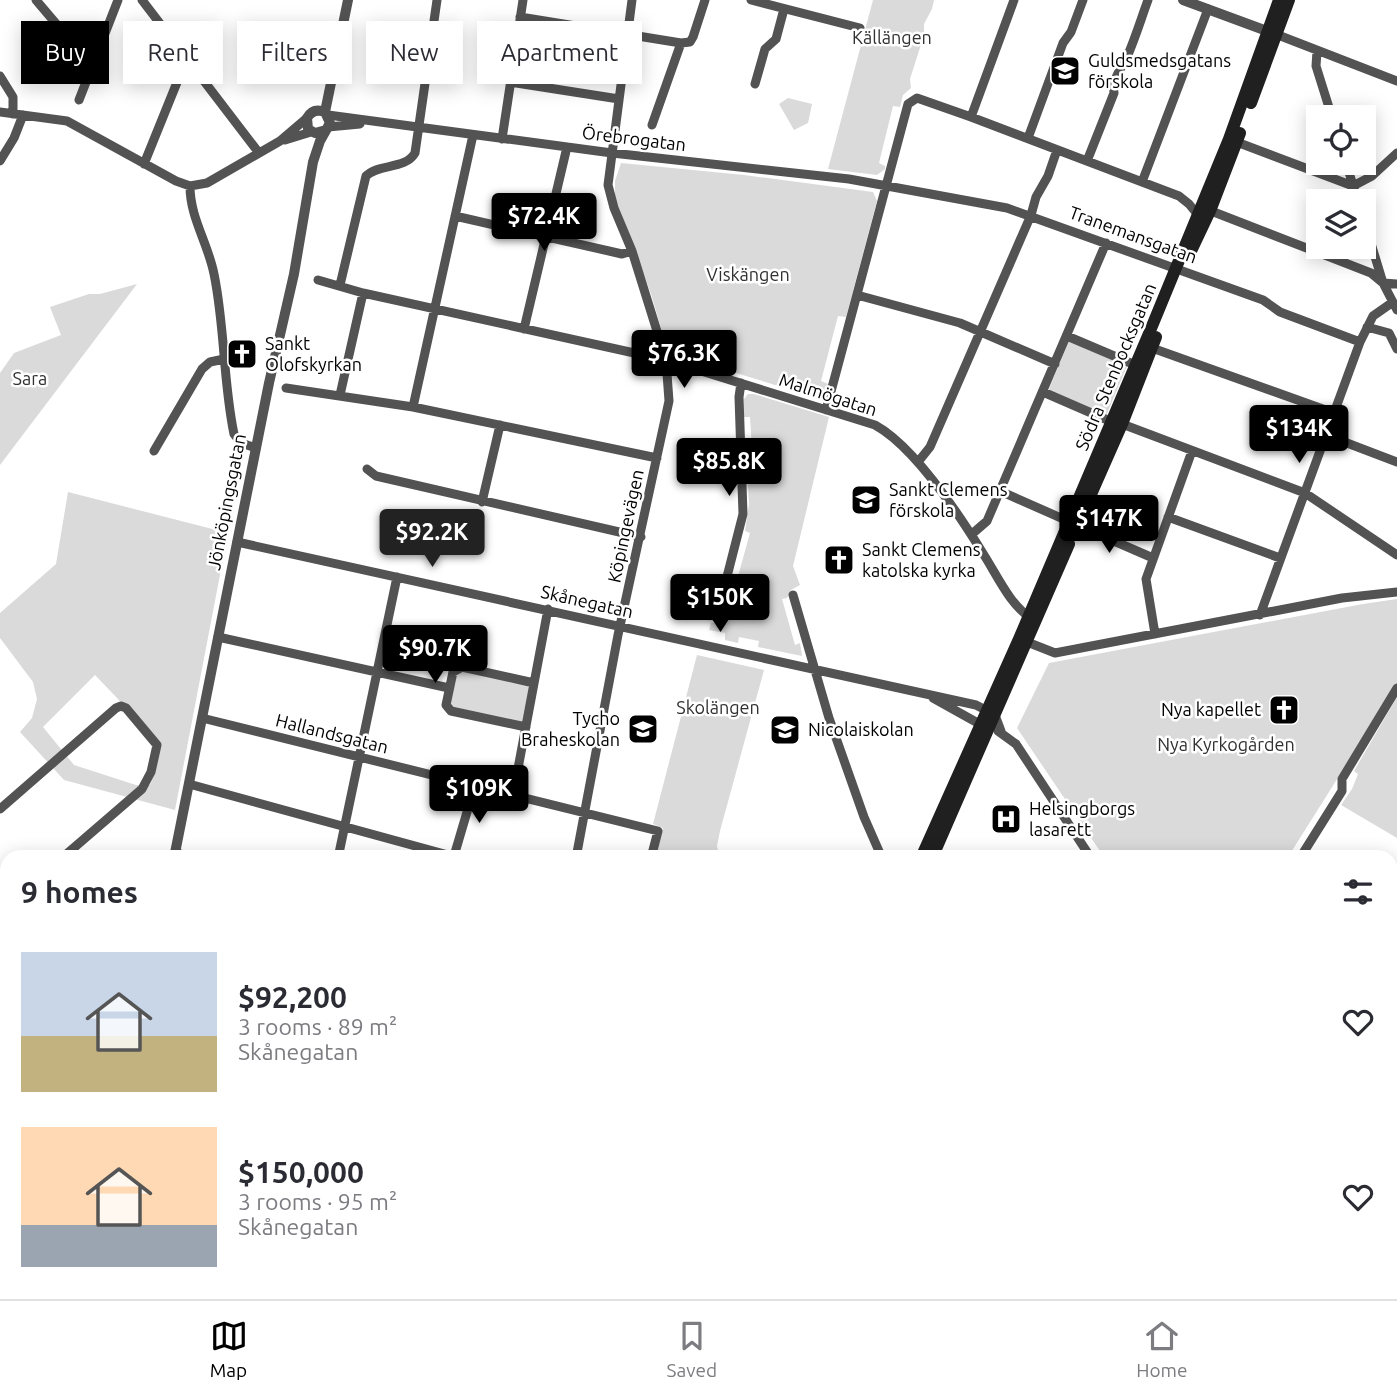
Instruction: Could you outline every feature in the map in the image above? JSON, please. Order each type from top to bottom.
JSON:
[{"type":"main road","name":"Södra Stenbocksgatan","points":[[1273,34],[1279,0]]},
{"type":"main road","name":"Södra Stenbocksgatan","points":[[936,850],[991,728],[991,713],[1117,423],[1289,0]]},
{"type":"main road","name":"Södra Stenbocksgatan","points":[[1140,367],[1152,348],[1179,269]]},
{"type":"main road","name":"Södra Stenbocksgatan","points":[[924,850],[991,728]]},
{"type":"street","points":[[36,0],[54,21]]},
{"type":"street","points":[[109,23],[118,0]]},
{"type":"street","points":[[142,0],[158,21]]},
{"type":"street","name":"Jönköpingsgatan","points":[[175,850],[256,448],[289,300],[316,153],[319,122],[328,96],[348,0]]},
{"type":"street","points":[[340,285],[366,176],[371,171],[411,159],[416,150],[437,0]]},
{"type":"street","points":[[519,21],[523,0]]},
{"type":"street","name":"Köpingevägen","points":[[629,21],[632,0]]},
{"type":"street","points":[[642,36],[681,43],[691,42],[705,0]]},
{"type":"street","points":[[751,0],[860,28]]},
{"type":"street","points":[[971,117],[1014,0]]},
{"type":"street","points":[[1028,138],[1063,43],[1071,32],[1083,0]]},
{"type":"street","points":[[1087,161],[1114,93],[1113,86],[1119,70],[1126,59],[1148,0]]},
{"type":"street","points":[[1183,0],[1397,81]]},
{"type":"street","points":[[755,84],[765,49],[776,39],[784,9]]},
{"type":"street","points":[[1142,182],[1208,9]]},
{"type":"street","points":[[520,17],[545,21]]},
{"type":"street","points":[[652,125],[681,43]]},
{"type":"street","points":[[1317,51],[1316,66],[1328,105]]},
{"type":"street","points":[[0,76],[13,97],[18,114],[14,138],[0,162]]},
{"type":"street","points":[[79,100],[85,84]]},
{"type":"street","points":[[144,164],[176,84]]},
{"type":"street","points":[[206,84],[259,153]]},
{"type":"street","points":[[502,139],[510,84]]},
{"type":"street","points":[[523,84],[619,99]]},
{"type":"street","name":"Köpingevägen","points":[[578,850],[620,626],[669,401],[666,360],[632,251],[609,190],[621,84]]},
{"type":"street","points":[[827,410],[911,100],[916,99],[1028,138],[1179,196],[1203,211],[1371,273],[1383,283],[1397,284]]},
{"type":"street","points":[[0,112],[71,123],[190,186],[193,214],[213,270],[234,434],[241,443],[256,448]]},
{"type":"street","name":"Örebrogatan","points":[[280,141],[319,122]]},
{"type":"street","name":"Örebrogatan","points":[[190,186],[206,183],[319,122],[419,127],[886,185]]},
{"type":"street","points":[[413,407],[472,135]]},
{"type":"street","points":[[1233,140],[1353,186],[1372,176],[1397,153]]},
{"type":"street","points":[[524,329],[567,147]]},
{"type":"street","points":[[918,462],[930,447],[1057,150]]},
{"type":"street","points":[[1350,175],[1354,189]]},
{"type":"street","name":"Tranemansgatan","points":[[886,185],[1031,215],[1266,300],[1282,313],[1360,342]]},
{"type":"street","points":[[455,216],[622,254],[632,251]]},
{"type":"street","points":[[972,534],[987,521],[1106,243]]},
{"type":"street","points":[[1260,615],[1360,342],[1373,316],[1395,306],[1383,283],[1376,259]]},
{"type":"street","name":"Malmögatan","points":[[318,280],[363,293],[666,360],[864,421],[887,432],[918,462],[972,534],[1011,598],[1032,619]]},
{"type":"street","points":[[340,395],[363,293]]},
{"type":"street","points":[[857,295],[960,323],[1055,364]]},
{"type":"street","points":[[1367,327],[1389,333],[1397,349]]},
{"type":"street","points":[[1067,336],[1140,367]]},
{"type":"street","points":[[1152,348],[1334,413]]},
{"type":"street","points":[[154,451],[203,368],[209,362],[225,359]]},
{"type":"street","points":[[720,611],[743,514],[739,397],[741,383]]},
{"type":"street","points":[[286,388],[413,407],[657,458]]},
{"type":"street","points":[[1043,392],[1117,423],[1305,493],[1397,555]]},
{"type":"street","points":[[482,502],[499,425]]},
{"type":"street","points":[[1326,435],[1397,462]]},
{"type":"street","points":[[1155,634],[1146,582],[1192,451]]},
{"type":"street","points":[[367,469],[376,476],[641,537]]},
{"type":"street","points":[[1000,491],[1153,558]]},
{"type":"street","points":[[1168,517],[1280,558]]},
{"type":"street","name":"Skånegatan","points":[[237,542],[907,689],[976,705],[991,713]]},
{"type":"street","points":[[340,850],[397,577]]},
{"type":"street","points":[[1023,641],[1055,653],[1342,598],[1397,592]]},
{"type":"street","points":[[793,595],[814,669],[860,805],[879,850]]},
{"type":"street","points":[[513,795],[548,609]]},
{"type":"street","points":[[218,637],[450,688]]},
{"type":"street","points":[[526,727],[451,711],[446,705],[452,675],[459,667],[534,683]]},
{"type":"street","points":[[1305,850],[1342,791],[1342,779],[1397,688]]},
{"type":"street","name":"Skånegatan","points":[[929,695],[1016,744],[1086,850]]},
{"type":"street","points":[[0,809],[121,706],[125,708],[157,745],[151,772],[142,789],[71,850]]},
{"type":"street","name":"Hallandsgatan","points":[[202,718],[658,831],[653,850]]},
{"type":"street","points":[[188,784],[430,850]]},
{"type":"street","points":[[458,850],[475,785]]},
{"type":"green space","name":"Källängen","points":[[873,0],[934,0],[924,24],[924,35],[910,79],[911,88],[903,95],[900,107],[893,106],[879,163],[885,166],[885,169],[877,175],[828,169]]},
{"type":"green space","points":[[788,98],[812,104],[808,123],[794,130],[779,104]]},
{"type":"green space","name":"Viskängen","points":[[621,163],[744,175],[873,192],[877,201],[846,317],[838,316],[821,381],[828,384],[821,399],[674,354],[666,345],[651,294],[615,199],[615,181]]},
{"type":"green space","name":"Sara","points":[[137,284],[0,465],[0,373],[14,353],[61,335],[50,307],[89,294],[100,294]]},
{"type":"green space","points":[[1069,341],[1127,366],[1106,416],[1048,391]]},
{"type":"green space","points":[[748,394],[829,417],[793,566],[800,585],[791,590],[787,598],[782,599],[795,645],[800,643],[802,656],[758,647],[759,641],[739,637],[738,643],[725,640],[725,633],[709,630],[711,623],[725,621],[730,617],[728,590],[729,586],[735,587],[750,533],[745,531],[749,504],[746,450],[752,449],[750,417],[744,417],[744,399]]},
{"type":"green space","points":[[68,492],[228,533],[175,810],[64,780],[20,732],[32,718],[37,699],[33,682],[0,638],[0,613],[56,564]],"holes":[[[95,675],[161,744],[150,785],[136,785],[74,765],[43,727]]]},
{"type":"green space","name":"Nya Kyrkogården","points":[[1397,599],[1397,684],[1292,850],[1099,850],[1017,728],[1049,663]]},
{"type":"green space","name":"Skolängen","points":[[697,655],[764,670],[720,831],[718,850],[657,850],[663,828],[653,824]]},
{"type":"green space","points":[[461,671],[526,684],[530,689],[524,720],[520,723],[454,709],[450,705],[456,675]]},
{"type":"green space","points":[[1397,697],[1397,838],[1341,805],[1358,774],[1354,771]]},
{"type":"place","name":"Guldsmedsgatans förskola","points":[[1065,71]]},
{"type":"place","name":"Sankt Olofskyrkan","points":[[242,354]]},
{"type":"place","name":"Sankt Clemens förskola","points":[[866,500]]},
{"type":"place","name":"Sankt Clemens katolska kyrka","points":[[839,560]]},
{"type":"place","name":"Nya kapellet","points":[[1284,710]]},
{"type":"place","name":"Tycho Braheskolan","points":[[643,729]]},
{"type":"place","name":"Nicolaiskolan","points":[[785,730]]},
{"type":"place","name":"Helsingborgs lasarett","points":[[1006,819]]}]
